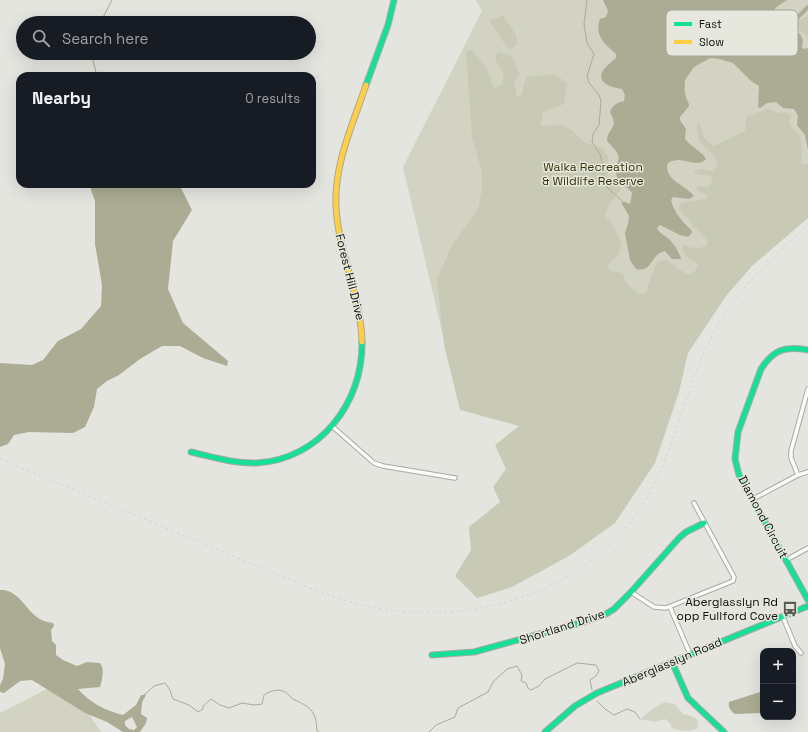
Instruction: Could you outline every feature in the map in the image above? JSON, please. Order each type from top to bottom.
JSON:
[{"type":"street","name":"Forest Hill Drive","points":[[191,452],[243,463],[272,461],[300,452],[322,438],[333,427],[346,410],[354,393],[359,378],[362,356],[362,330],[358,304],[337,222],[336,198],[338,172],[380,48],[394,0]]},
{"type":"street","name":"Diamond Circuit","points":[[808,350],[795,347],[785,348],[777,351],[769,357],[761,369],[738,432],[735,459],[739,475],[808,600]]},
{"type":"street","points":[[798,475],[791,458],[791,450],[808,389]]},
{"type":"street","points":[[333,427],[374,463],[383,466],[455,478]]},
{"type":"street","points":[[753,499],[798,475],[808,472]]},
{"type":"street","points":[[631,592],[654,607],[662,609],[733,581],[734,577],[694,503]]},
{"type":"street","name":"Shortland Drive","points":[[432,655],[474,652],[596,618],[614,609],[679,538],[686,532],[704,523]]},
{"type":"street","points":[[786,560],[808,548]]},
{"type":"street","name":"Aberglasslyn Road","points":[[545,732],[575,706],[597,693],[808,606]]},
{"type":"street","points":[[670,607],[690,654]]},
{"type":"street","points":[[782,617],[795,646],[801,653]]},
{"type":"street","points":[[672,662],[688,698],[724,732]]},
{"type":"green space","name":"Walka Recreation & Wildlife Reserve","points":[[476,0],[808,0],[808,208],[733,274],[458,399],[403,167],[482,11]]},
{"type":"green space","points":[[503,15],[516,35],[517,45],[509,50],[489,21]]},
{"type":"green space","points":[[808,16],[808,38],[798,28],[798,21]]},
{"type":"green space","points":[[471,49],[486,67],[494,89],[503,84],[503,73],[495,59],[498,52],[512,56],[520,75],[514,82],[517,96],[521,96],[526,77],[554,74],[567,83],[564,104],[543,112],[540,126],[560,125],[572,130],[584,142],[603,148],[608,157],[607,171],[610,180],[621,188],[605,216],[611,222],[622,243],[617,257],[607,265],[610,271],[623,273],[626,283],[638,294],[646,293],[654,268],[658,261],[666,260],[688,275],[695,270],[698,263],[689,259],[685,255],[683,252],[683,245],[701,248],[707,245],[707,240],[679,210],[679,204],[706,199],[707,196],[695,188],[700,186],[708,187],[713,180],[711,176],[697,174],[693,170],[703,169],[712,171],[718,165],[715,156],[704,147],[698,138],[697,124],[700,124],[704,138],[714,146],[745,131],[746,117],[767,109],[779,113],[786,112],[791,115],[790,124],[801,140],[801,164],[808,165],[808,218],[752,266],[726,296],[688,353],[679,392],[655,463],[615,523],[569,556],[512,587],[477,598],[455,576],[471,550],[469,527],[500,502],[493,487],[506,469],[495,445],[519,426],[460,410],[444,345],[437,280],[451,247],[478,209],[482,190],[482,172],[472,137],[466,52]]},
{"type":"green space","points":[[47,689],[89,714],[101,732],[0,732],[0,713]]},
{"type":"green space","points":[[665,702],[675,704],[683,714],[695,718],[698,722],[697,729],[691,731],[678,730],[672,728],[670,723],[665,719],[655,722],[640,719],[655,707]]},
{"type":"shaded area","points":[[603,0],[787,0],[775,8],[775,10],[666,10],[666,56],[798,56],[798,33],[800,34],[803,40],[802,47],[804,49],[808,48],[808,150],[805,135],[797,125],[798,116],[794,109],[783,108],[776,102],[767,103],[760,108],[758,107],[759,86],[751,81],[733,63],[710,58],[694,67],[685,80],[685,93],[689,106],[680,117],[680,120],[686,129],[685,139],[703,154],[706,159],[698,163],[679,160],[673,161],[668,163],[667,169],[669,174],[676,182],[691,192],[694,196],[689,199],[673,197],[671,200],[672,205],[682,221],[692,231],[688,237],[680,235],[660,225],[657,228],[658,230],[669,239],[678,251],[681,259],[672,259],[665,251],[660,253],[649,266],[642,269],[636,269],[630,260],[625,233],[629,216],[622,204],[622,201],[630,204],[632,193],[621,184],[618,179],[616,170],[619,157],[607,141],[614,122],[610,112],[615,105],[624,101],[625,95],[622,89],[608,85],[602,81],[601,77],[604,70],[616,58],[616,54],[601,39],[598,30],[600,19],[606,17],[608,11]]},
{"type":"shaded area","points":[[90,188],[181,188],[192,210],[173,241],[168,289],[183,323],[228,361],[227,366],[203,358],[180,346],[162,346],[140,359],[97,389],[94,407],[85,427],[73,433],[29,432],[14,435],[8,444],[0,447],[0,363],[32,365],[43,360],[58,341],[81,329],[101,306],[102,285],[95,244],[95,201]]},
{"type":"shaded area","points":[[0,590],[15,594],[37,617],[44,621],[53,623],[54,626],[51,630],[52,641],[56,645],[56,655],[77,666],[87,662],[100,663],[102,665],[103,671],[100,687],[78,689],[82,694],[98,705],[123,715],[136,705],[141,695],[146,695],[142,702],[141,714],[147,718],[146,723],[140,732],[123,732],[107,722],[85,713],[32,680],[20,681],[4,693],[0,692],[0,685],[3,679],[5,664],[0,648]],"holes":[[[132,717],[137,727],[134,730],[129,729],[125,725],[125,721]]]},
{"type":"shaded area","points":[[760,692],[760,713],[735,714],[730,708],[729,702]]},
{"type":"waterway","points":[[104,16],[112,0]]},
{"type":"waterway","points":[[587,0],[584,24],[587,43],[594,54],[587,76],[589,83],[599,95],[601,101],[599,125],[593,134],[592,142],[600,154],[603,166],[603,177],[606,186],[622,201]]},
{"type":"waterway","points":[[798,17],[808,7]]},
{"type":"waterway","points":[[93,60],[96,72]]},
{"type":"waterway","points":[[429,732],[436,725],[455,717],[458,708],[488,692],[493,682],[507,669],[517,666],[522,675],[521,681],[526,683],[528,688],[531,690],[539,686],[545,679],[577,663],[596,665],[599,671],[596,676],[590,680],[592,690]]},
{"type":"waterway","points":[[143,696],[154,686],[165,683],[170,690],[173,699],[189,705],[198,712],[203,709],[203,706],[211,699],[220,705],[229,708],[242,703],[254,705],[262,704],[264,695],[271,691],[280,690],[312,711],[316,719],[317,731],[319,732]]},
{"type":"waterway","points":[[597,701],[614,715],[627,709],[635,712],[640,719]]},
{"type":"railway","points":[[0,459],[310,588],[351,602],[377,608],[417,612],[458,611],[497,604],[535,592],[571,574],[602,551],[630,522],[652,488],[662,467],[671,446],[701,359],[722,318],[740,292],[751,280],[808,225]]},
{"type":"traffic: fast","points":[[366,85],[388,25],[394,0]]},
{"type":"traffic: fast","points":[[191,452],[232,461],[257,463],[280,459],[300,451],[318,439],[334,424],[346,406],[355,386],[360,365],[362,342]]},
{"type":"traffic: fast","points":[[808,350],[793,348],[781,350],[771,357],[761,369],[738,432],[735,459],[739,475],[808,600]]},
{"type":"traffic: fast","points":[[432,655],[474,652],[584,622],[606,614],[614,609],[631,592],[679,538],[686,532],[704,523]]},
{"type":"traffic: fast","points":[[545,732],[575,706],[597,693],[808,606]]},
{"type":"traffic: fast","points":[[672,662],[688,698],[724,732]]},
{"type":"traffic: slow","points":[[362,342],[358,307],[338,223],[336,190],[345,144],[366,85]]},
{"type":"place","name":"Aberglasslyn Rd opp Fullford Cove","points":[[790,609]]}]
